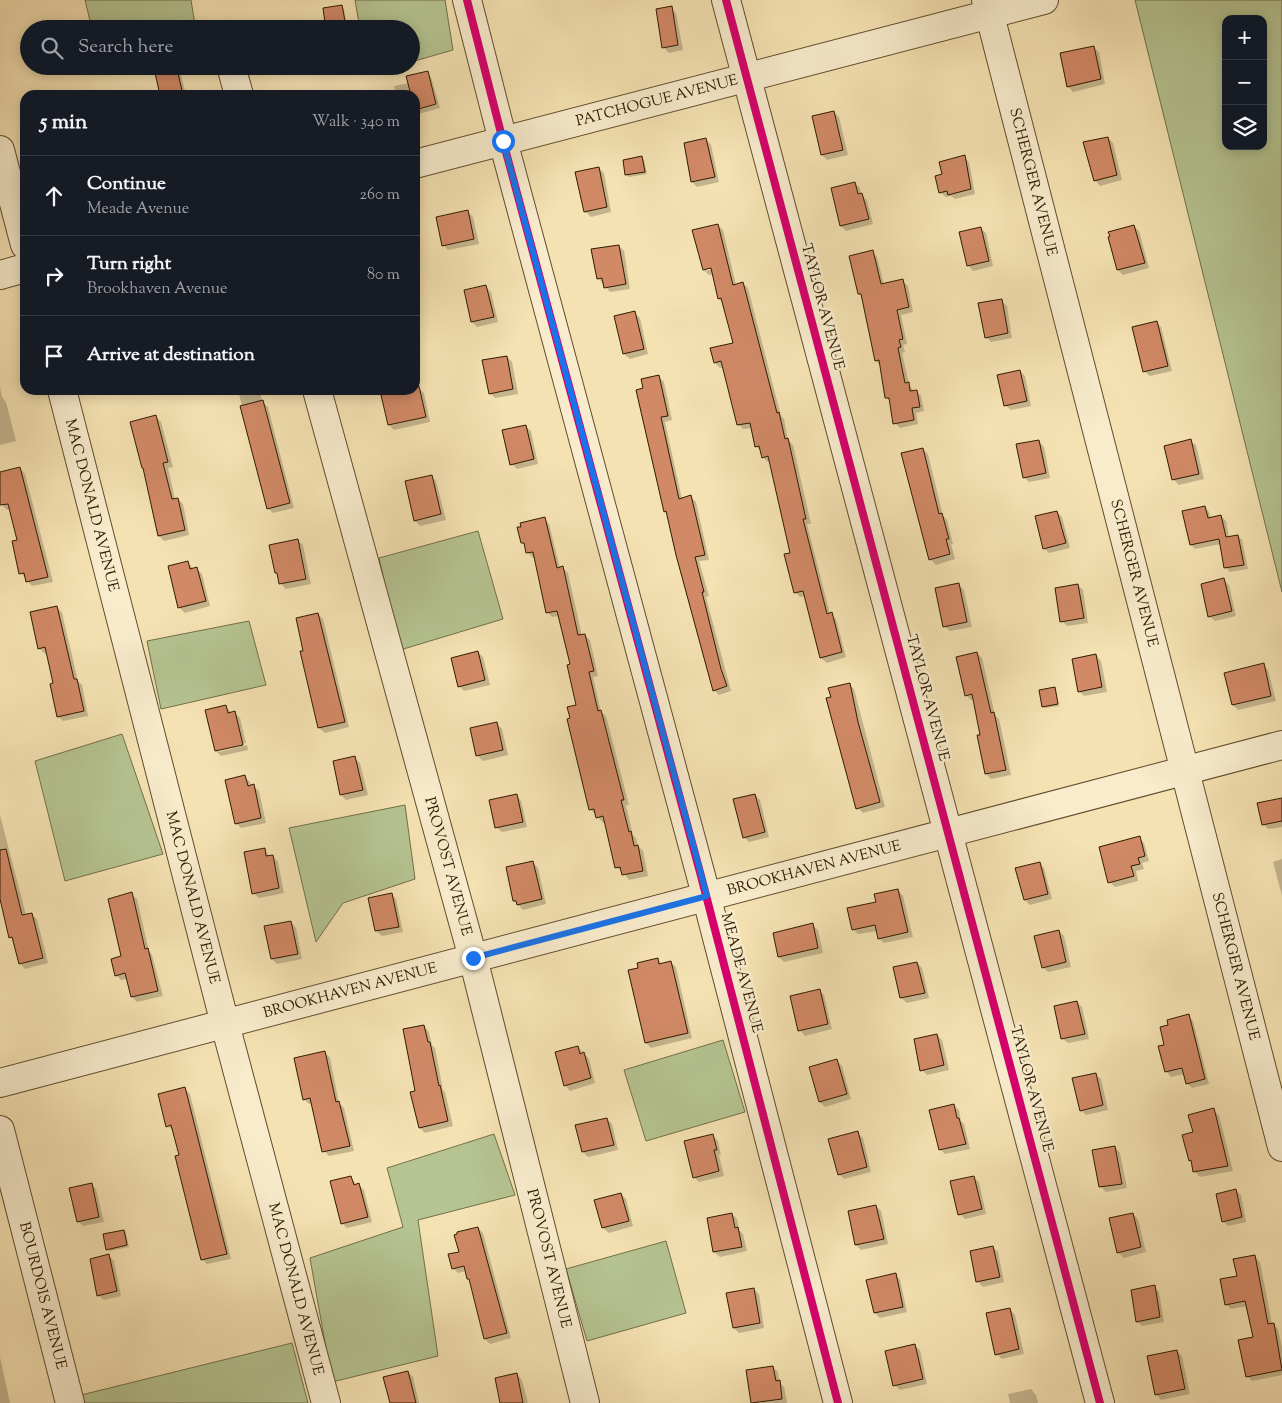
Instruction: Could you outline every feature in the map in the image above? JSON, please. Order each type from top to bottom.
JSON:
[{"type":"street","name":"MEADE AVENUE","points":[[467,0],[503,141],[707,896],[838,1403]]},
{"type":"street","name":"TAYLOR AVENUE","points":[[726,0],[1100,1403]]},
{"type":"street","name":"PATCHOGUE AVENUE","points":[[420,163],[747,78],[988,7],[1044,0]]},
{"type":"street","name":"SCHERGER AVENUE","points":[[988,7],[1282,1147]]},
{"type":"street","points":[[233,75],[237,90]]},
{"type":"street","points":[[0,150],[20,227]]},
{"type":"street","points":[[0,275],[20,269]]},
{"type":"street","name":"MAC DONALD AVENUE","points":[[63,395],[225,1024],[326,1403]]},
{"type":"street","name":"PROVOST AVENUE","points":[[318,395],[473,958],[585,1403]]},
{"type":"street","name":"BROOKHAVEN AVENUE","points":[[0,1083],[1282,745]]},
{"type":"street","name":"BOURDOIS AVENUE","points":[[0,1130],[70,1403]]},
{"type":"green space","points":[[85,0],[191,0],[194,20],[90,20]]},
{"type":"green space","points":[[355,0],[445,0],[453,50],[420,59],[420,20],[358,20]]},
{"type":"green space","points":[[1135,0],[1282,0],[1282,592]]},
{"type":"green space","points":[[478,531],[503,619],[400,650],[379,558]]},
{"type":"green space","points":[[249,621],[266,685],[161,709],[147,641]]},
{"type":"green space","points":[[122,734],[163,854],[65,881],[35,761]]},
{"type":"green space","points":[[405,805],[415,879],[343,903],[316,942],[289,828]]},
{"type":"green space","points":[[723,1040],[745,1112],[646,1141],[624,1070]]},
{"type":"green space","points":[[494,1134],[515,1195],[418,1220],[438,1356],[332,1382],[310,1258],[403,1227],[387,1168]]},
{"type":"green space","points":[[666,1241],[686,1313],[587,1341],[566,1269]]},
{"type":"green space","points":[[292,1343],[308,1403],[79,1403],[77,1396]]},
{"type":"building","points":[[342,5],[345,20],[325,20],[323,8]]},
{"type":"building","points":[[672,6],[678,45],[662,48],[656,9]]},
{"type":"building","points":[[1094,46],[1101,79],[1067,87],[1060,53]]},
{"type":"building","points":[[428,71],[436,104],[420,109],[420,90],[410,90],[406,76],[420,75],[420,73]]},
{"type":"building","points":[[155,75],[178,75],[182,90],[159,90]]},
{"type":"building","points":[[834,111],[843,150],[821,155],[812,116]]},
{"type":"building","points":[[1108,137],[1117,175],[1094,181],[1083,142]]},
{"type":"building","points":[[706,138],[715,177],[691,182],[684,143]]},
{"type":"building","points":[[965,155],[971,189],[948,195],[947,191],[939,193],[935,176],[942,174],[939,162]]},
{"type":"building","points":[[642,156],[645,172],[625,175],[623,160]]},
{"type":"building","points":[[599,167],[607,207],[584,212],[575,172]]},
{"type":"building","points":[[855,182],[858,194],[862,193],[869,219],[840,226],[831,188]]},
{"type":"building","points":[[468,210],[474,239],[442,246],[436,217]]},
{"type":"building","points":[[718,224],[733,285],[743,282],[777,413],[779,412],[785,439],[788,438],[806,519],[803,519],[827,614],[832,612],[842,652],[820,658],[803,591],[794,593],[784,554],[790,553],[768,456],[762,458],[759,446],[755,447],[750,423],[737,425],[721,361],[714,363],[710,348],[733,343],[721,298],[718,299],[711,268],[703,270],[692,230]]},
{"type":"building","points":[[1134,225],[1145,263],[1117,270],[1108,232]]},
{"type":"building","points":[[981,227],[989,261],[967,266],[959,232]]},
{"type":"building","points":[[619,245],[626,284],[604,288],[602,278],[597,279],[591,249]]},
{"type":"building","points":[[873,250],[881,284],[903,279],[909,307],[897,310],[903,339],[899,340],[901,347],[898,348],[905,383],[909,382],[910,391],[917,390],[920,407],[912,408],[914,420],[893,424],[889,398],[885,398],[879,360],[875,361],[861,294],[858,294],[849,256]]},
{"type":"building","points":[[486,285],[494,317],[471,322],[464,290]]},
{"type":"building","points":[[1002,299],[1008,333],[985,338],[978,303]]},
{"type":"building","points":[[635,311],[644,349],[623,354],[614,316]]},
{"type":"building","points":[[1157,321],[1168,366],[1143,372],[1132,327]]},
{"type":"building","points":[[507,356],[513,389],[489,394],[482,360]]},
{"type":"building","points":[[1020,370],[1027,401],[1004,406],[997,375]]},
{"type":"building","points":[[659,375],[668,416],[661,417],[679,499],[691,495],[705,555],[695,557],[721,669],[727,686],[713,691],[666,511],[664,512],[636,390],[643,388],[641,379]]},
{"type":"building","points":[[420,390],[426,417],[388,425],[381,395],[420,395]]},
{"type":"building","points":[[263,400],[290,503],[267,509],[240,406]]},
{"type":"building","points":[[156,415],[168,462],[163,463],[172,499],[178,498],[185,530],[158,536],[143,468],[130,422]]},
{"type":"building","points":[[526,425],[534,459],[510,465],[502,430]]},
{"type":"building","points":[[1191,439],[1199,474],[1172,480],[1164,446]]},
{"type":"building","points":[[1039,440],[1046,473],[1023,478],[1016,444]]},
{"type":"building","points":[[923,448],[939,514],[942,513],[949,539],[946,539],[950,554],[929,560],[901,453]]},
{"type":"building","points":[[20,467],[48,577],[26,582],[24,573],[19,574],[12,541],[17,540],[8,504],[0,505],[0,472]]},
{"type":"building","points":[[432,475],[441,514],[414,521],[405,481]]},
{"type":"building","points":[[1205,506],[1208,518],[1221,515],[1226,537],[1238,535],[1244,565],[1224,568],[1219,539],[1190,545],[1182,511]]},
{"type":"building","points":[[1057,511],[1066,543],[1043,549],[1035,516]]},
{"type":"building","points":[[545,517],[557,568],[563,566],[578,635],[585,634],[594,671],[589,672],[598,711],[601,710],[624,800],[621,800],[629,832],[631,831],[634,846],[638,845],[643,871],[622,875],[620,867],[615,868],[603,816],[596,818],[594,809],[589,810],[567,719],[570,718],[567,707],[576,705],[567,665],[570,664],[557,611],[546,613],[533,552],[526,553],[517,527],[521,527],[520,523]]},
{"type":"building","points":[[298,539],[306,579],[279,584],[269,545]]},
{"type":"building","points":[[188,561],[190,569],[197,567],[206,601],[178,608],[168,566]]},
{"type":"building","points":[[1224,578],[1232,611],[1208,617],[1201,584]]},
{"type":"building","points":[[959,583],[967,622],[943,627],[935,588]]},
{"type":"building","points":[[1078,584],[1084,618],[1060,622],[1055,588]]},
{"type":"building","points":[[57,606],[74,679],[77,679],[84,711],[57,717],[50,684],[53,683],[45,647],[38,649],[30,612]]},
{"type":"building","points":[[318,613],[345,722],[318,728],[300,651],[303,651],[296,618]]},
{"type":"building","points":[[478,651],[485,680],[458,687],[451,658]]},
{"type":"building","points":[[977,652],[991,713],[994,712],[1006,770],[985,774],[977,735],[980,735],[972,694],[965,696],[956,657]]},
{"type":"building","points":[[1096,654],[1102,687],[1078,692],[1072,659]]},
{"type":"building","points":[[1264,663],[1271,696],[1232,705],[1224,673]]},
{"type":"building","points":[[850,683],[858,722],[880,802],[856,809],[826,698],[831,697],[828,688]]},
{"type":"building","points":[[1055,687],[1058,704],[1042,707],[1039,690]]},
{"type":"building","points":[[226,705],[228,713],[235,711],[243,745],[215,751],[205,710]]},
{"type":"building","points":[[497,722],[503,750],[476,756],[470,728]]},
{"type":"building","points":[[355,756],[363,790],[340,795],[333,761]]},
{"type":"building","points":[[245,775],[248,786],[254,784],[261,818],[235,824],[225,780]]},
{"type":"building","points":[[517,794],[523,822],[495,828],[489,800]]},
{"type":"building","points":[[755,794],[765,832],[743,838],[733,799]]},
{"type":"building","points":[[1282,798],[1282,821],[1262,825],[1257,803]]},
{"type":"building","points":[[1140,836],[1145,856],[1138,858],[1140,864],[1131,866],[1134,876],[1108,883],[1099,847]]},
{"type":"building","points":[[265,848],[266,856],[273,855],[279,888],[252,894],[244,852]]},
{"type":"building","points":[[6,849],[22,915],[32,913],[43,958],[19,964],[12,937],[9,938],[0,899],[0,850]]},
{"type":"building","points":[[533,861],[542,899],[517,905],[516,901],[513,901],[506,867]]},
{"type":"building","points":[[1040,862],[1048,894],[1024,900],[1015,868]]},
{"type":"building","points":[[898,889],[908,932],[878,939],[875,925],[852,930],[847,908],[876,902],[874,894]]},
{"type":"building","points":[[132,892],[145,949],[148,948],[158,991],[131,997],[125,973],[115,976],[111,959],[121,956],[108,899]]},
{"type":"building","points":[[392,893],[399,927],[375,931],[368,898]]},
{"type":"building","points":[[291,921],[298,954],[271,959],[264,926]]},
{"type":"building","points":[[813,923],[818,948],[778,957],[773,933]]},
{"type":"building","points":[[1059,930],[1066,962],[1042,968],[1034,936]]},
{"type":"building","points":[[658,958],[659,964],[671,961],[688,1033],[645,1043],[628,970],[638,968],[637,963]]},
{"type":"building","points":[[917,962],[925,993],[900,998],[893,967]]},
{"type":"building","points":[[820,989],[828,1024],[798,1031],[790,996]]},
{"type":"building","points":[[1077,1001],[1085,1034],[1061,1039],[1054,1006]]},
{"type":"building","points":[[1189,1014],[1205,1079],[1186,1084],[1182,1068],[1165,1072],[1158,1046],[1164,1045],[1160,1027],[1168,1025],[1167,1020]]},
{"type":"building","points":[[424,1025],[428,1042],[430,1042],[448,1121],[419,1128],[410,1092],[415,1091],[403,1029]]},
{"type":"building","points":[[937,1034],[944,1065],[920,1071],[914,1039]]},
{"type":"building","points":[[578,1046],[580,1054],[584,1052],[591,1078],[564,1086],[555,1052]]},
{"type":"building","points":[[325,1051],[336,1102],[339,1101],[350,1146],[322,1152],[310,1098],[303,1100],[294,1058]]},
{"type":"building","points":[[837,1059],[847,1094],[819,1102],[809,1067]]},
{"type":"building","points":[[1096,1073],[1103,1105],[1080,1111],[1072,1078]]},
{"type":"building","points":[[185,1087],[227,1254],[201,1260],[175,1156],[179,1155],[171,1125],[166,1127],[158,1094]]},
{"type":"building","points":[[954,1104],[966,1144],[939,1150],[929,1110]]},
{"type":"building","points":[[1214,1108],[1228,1166],[1193,1172],[1191,1160],[1189,1161],[1182,1135],[1193,1132],[1188,1115]]},
{"type":"building","points":[[607,1118],[614,1145],[582,1152],[575,1125]]},
{"type":"building","points":[[858,1131],[867,1167],[838,1175],[828,1139]]},
{"type":"building","points":[[713,1134],[717,1150],[714,1150],[719,1171],[693,1178],[684,1141]]},
{"type":"building","points":[[1115,1146],[1122,1184],[1099,1187],[1092,1150]]},
{"type":"building","points":[[351,1176],[354,1185],[359,1183],[368,1217],[341,1224],[330,1181]]},
{"type":"building","points":[[974,1176],[982,1209],[958,1215],[950,1181]]},
{"type":"building","points":[[92,1183],[99,1217],[77,1222],[69,1188]]},
{"type":"building","points":[[1236,1189],[1242,1217],[1222,1222],[1216,1194]]},
{"type":"building","points":[[621,1193],[629,1221],[602,1228],[594,1200]]},
{"type":"building","points":[[876,1205],[884,1239],[855,1245],[848,1211]]},
{"type":"building","points":[[732,1213],[735,1228],[738,1227],[742,1247],[713,1252],[707,1218]]},
{"type":"building","points":[[1133,1213],[1141,1247],[1117,1253],[1109,1218]]},
{"type":"building","points":[[478,1227],[507,1333],[484,1339],[464,1266],[452,1269],[448,1254],[459,1252],[454,1235],[457,1232]]},
{"type":"building","points":[[124,1230],[127,1245],[106,1250],[103,1234]]},
{"type":"building","points":[[993,1246],[1000,1277],[976,1282],[970,1251]]},
{"type":"building","points":[[109,1254],[117,1291],[97,1296],[90,1259]]},
{"type":"building","points":[[1255,1255],[1268,1324],[1274,1323],[1282,1370],[1246,1377],[1238,1340],[1253,1337],[1245,1301],[1225,1305],[1220,1279],[1237,1276],[1233,1259]]},
{"type":"building","points":[[896,1273],[903,1307],[874,1313],[866,1280]]},
{"type":"building","points":[[1155,1285],[1160,1317],[1136,1322],[1131,1290]]},
{"type":"building","points":[[754,1288],[760,1323],[733,1328],[726,1293]]},
{"type":"building","points":[[1010,1308],[1019,1349],[995,1355],[986,1313]]},
{"type":"building","points":[[915,1344],[923,1379],[893,1386],[885,1351]]},
{"type":"building","points":[[1177,1350],[1185,1389],[1155,1395],[1147,1356]]},
{"type":"building","points":[[773,1366],[776,1381],[780,1380],[782,1399],[751,1403],[746,1370]]},
{"type":"building","points":[[408,1371],[416,1403],[390,1403],[383,1377]]},
{"type":"building","points":[[517,1373],[523,1403],[500,1403],[495,1378]]},
{"type":"cycle path","points":[[467,0],[503,141],[701,876],[838,1403]]},
{"type":"cycle path","points":[[726,0],[1100,1403]]},
{"type":"route","points":[[473,958],[707,896],[503,141]]}]
